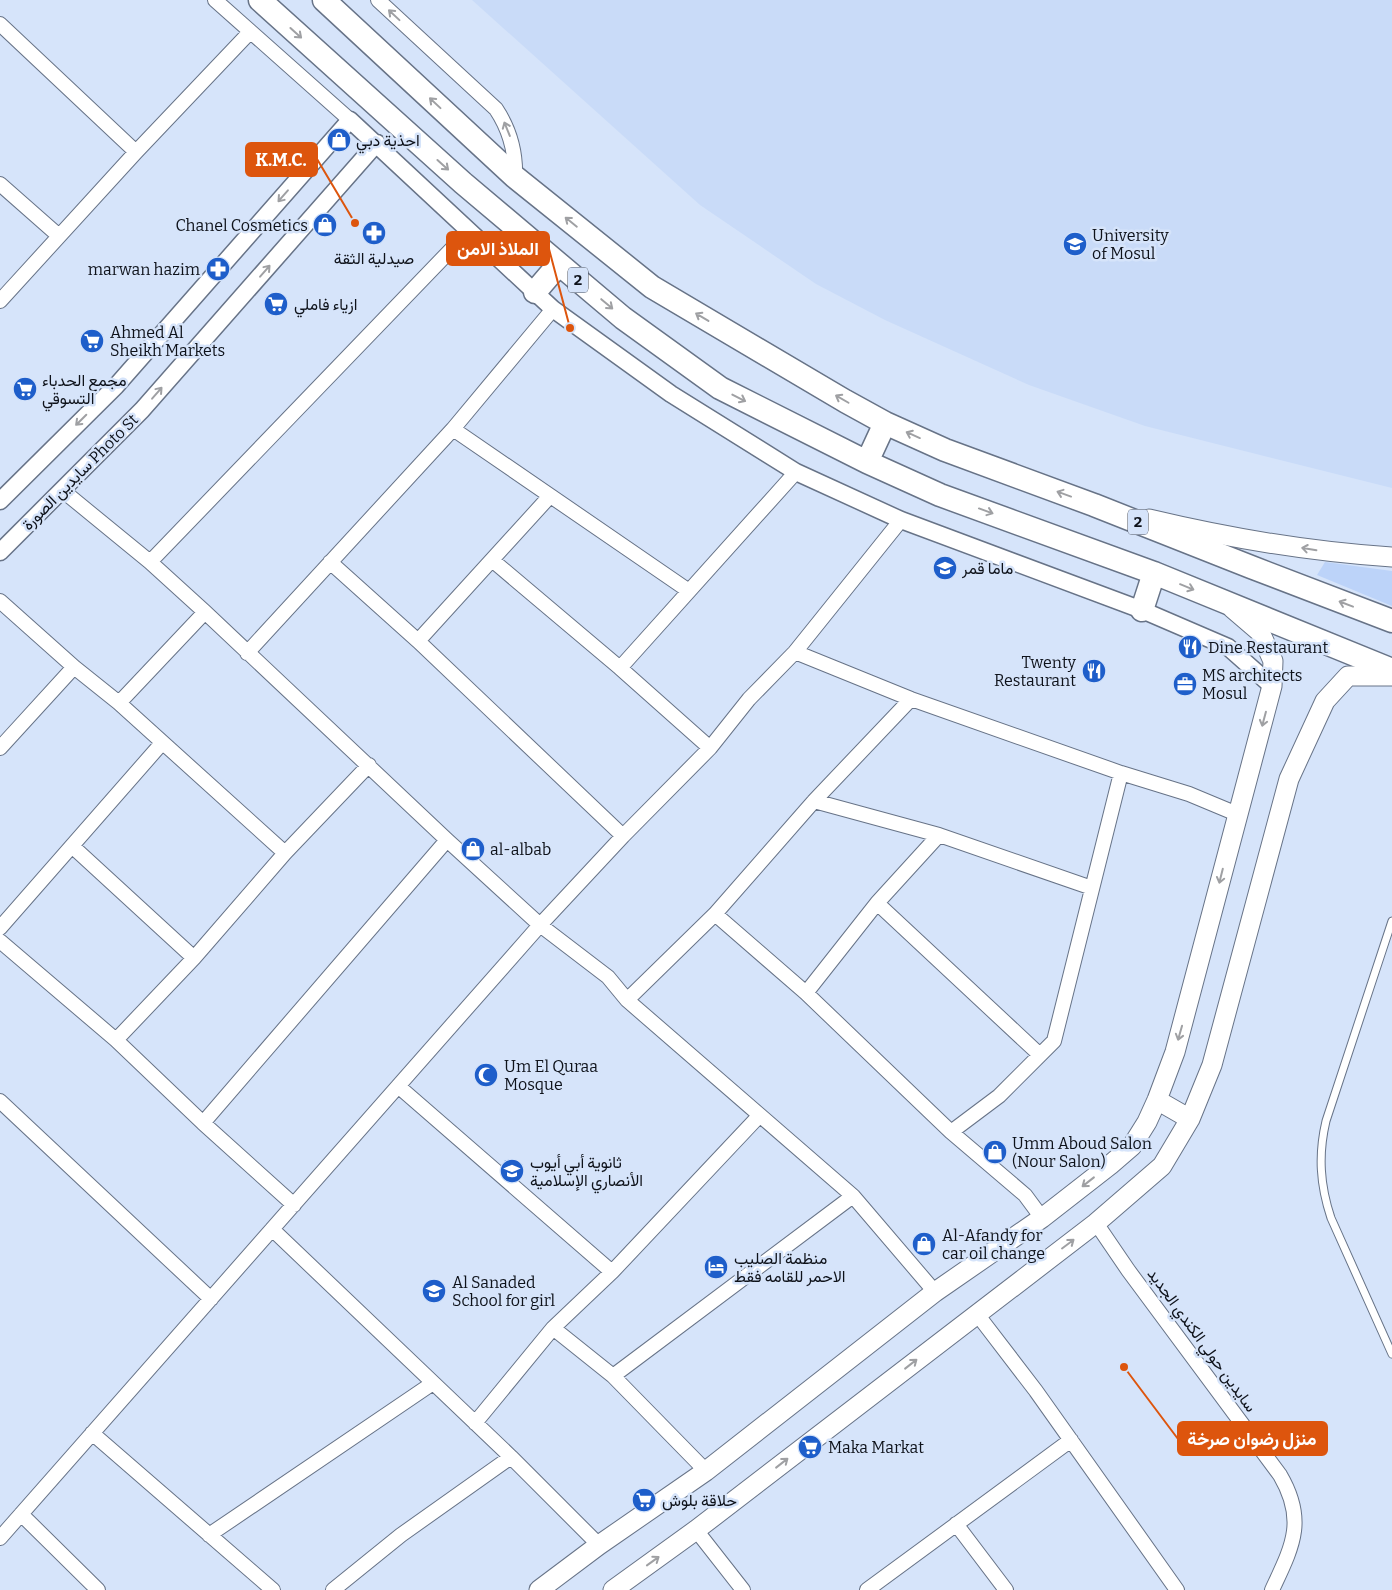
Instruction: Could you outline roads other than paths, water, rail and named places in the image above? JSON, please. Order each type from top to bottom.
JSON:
[{"type":"highway","name":"2","points":[[260,0],[463,183],[623,318],[720,388],[867,462],[940,495],[1154,574],[1392,670]]},
{"type":"highway","name":"2","points":[[324,0],[515,177],[652,287],[845,402],[885,423],[945,450],[1094,505],[1392,621]]},
{"type":"highway","points":[[535,292],[560,264]]},
{"type":"highway","points":[[867,462],[885,423]]},
{"type":"highway","points":[[1142,610],[1154,574]]},
{"type":"main road","points":[[1094,505],[1204,532],[1338,554],[1392,557]]},
{"type":"main road","points":[[539,1590],[600,1545],[706,1472],[935,1292],[1042,1218],[1132,1146],[1147,1122],[1157,1100],[1183,1022],[1272,686],[1273,661],[1260,632],[1226,602]]},
{"type":"main road","points":[[614,1590],[696,1530],[1096,1223],[1162,1166],[1190,1119],[1212,1065],[1293,770],[1326,701],[1348,676],[1392,676]]},
{"type":"main road","points":[[1157,1100],[1190,1119]]},
{"type":"street","points":[[215,0],[378,143],[553,310],[671,394],[796,472],[900,520],[1142,610],[1228,647],[1272,686]]},
{"type":"street","points":[[378,0],[496,108],[506,125],[512,143],[515,177]]},
{"type":"street","points":[[0,24],[136,152]]},
{"type":"street","points":[[0,301],[136,152],[250,32]]},
{"type":"street","points":[[0,501],[116,386],[350,120]]},
{"type":"street","name":"سايدين الصورة Photo St","points":[[0,552],[142,410],[378,143]]},
{"type":"street","points":[[0,184],[59,236]]},
{"type":"street","points":[[150,562],[469,231]]},
{"type":"street","points":[[247,652],[453,429],[553,310]]},
{"type":"street","points":[[453,429],[689,591]]},
{"type":"street","points":[[620,668],[796,472]]},
{"type":"street","points":[[62,490],[150,562],[205,612],[540,925],[608,977],[627,1000],[853,1196],[935,1292]]},
{"type":"street","points":[[418,641],[550,496]]},
{"type":"street","points":[[0,1538],[540,925],[623,836],[710,748],[749,699],[795,652],[900,520]]},
{"type":"street","points":[[492,560],[620,668],[710,748]]},
{"type":"street","points":[[330,562],[418,641],[623,836]]},
{"type":"street","points":[[0,601],[119,703],[285,853]]},
{"type":"street","points":[[119,703],[205,612]]},
{"type":"street","points":[[795,652],[911,699],[1121,773],[1189,794],[1237,814]]},
{"type":"street","points":[[0,748],[74,666]]},
{"type":"street","points":[[627,1000],[715,914],[814,801],[911,699]]},
{"type":"street","points":[[0,928],[162,743]]},
{"type":"street","points":[[116,1040],[194,958],[285,853],[368,765]]},
{"type":"street","points":[[951,1132],[999,1096],[1054,1041],[1121,773]]},
{"type":"street","points":[[814,801],[939,835],[1092,888]]},
{"type":"street","points":[[806,993],[877,903],[939,835]]},
{"type":"street","points":[[203,1123],[447,840]]},
{"type":"street","points":[[72,846],[194,958]]},
{"type":"street","points":[[877,903],[1040,1055]]},
{"type":"street","points":[[715,914],[806,993],[951,1132],[1025,1195],[1042,1218]]},
{"type":"street","points":[[0,941],[116,1040],[203,1123],[294,1204]]},
{"type":"street","points":[[398,1086],[612,1272]]},
{"type":"street","points":[[0,1100],[210,1299]]},
{"type":"street","points":[[475,1423],[553,1328],[612,1272],[759,1116]]},
{"type":"street","points":[[613,1376],[853,1196]]},
{"type":"street","name":"سايدين حولي الكندي الجديد","points":[[1096,1223],[1128,1270],[1287,1487],[1292,1500],[1295,1528],[1288,1554],[1272,1590]]},
{"type":"street","points":[[272,1230],[511,1457],[600,1545]]},
{"type":"street","points":[[977,1314],[1036,1391],[1176,1590]]},
{"type":"street","points":[[553,1328],[613,1376],[706,1472]]},
{"type":"street","points":[[209,1535],[433,1383]]},
{"type":"street","points":[[92,1433],[273,1590]]},
{"type":"street","points":[[867,1590],[1071,1440]]},
{"type":"street","points":[[333,1590],[401,1534],[511,1457]]},
{"type":"street","points":[[21,1514],[98,1590]]},
{"type":"street","points":[[956,1524],[1006,1590]]},
{"type":"street","points":[[696,1530],[743,1590]]},
{"type":"lane","points":[[1392,921],[1326,1121],[1320,1153],[1320,1169],[1322,1186],[1331,1218],[1392,1354]]},
{"type":"place","name":"احذية دبي","points":[[339,140]]},
{"type":"place","name":"K.M.C.","points":[[355,223]]},
{"type":"place","name":"Chanel Cosmetics","points":[[325,225]]},
{"type":"place","name":"صيدلية الثقة","points":[[374,233]]},
{"type":"place","name":"University of Mosul","points":[[1075,244]]},
{"type":"place","name":"marwan hazim","points":[[218,269]]},
{"type":"place","name":"ازياء فاملي","points":[[276,304]]},
{"type":"place","name":"الملاذ الامن","points":[[570,328]]},
{"type":"place","name":"Ahmed Al Sheikh Markets","points":[[92,341]]},
{"type":"place","name":"مجمع الحدباء التسوقي","points":[[25,389]]},
{"type":"place","name":"ماما قمر","points":[[945,568]]},
{"type":"place","name":"Dine Restaurant","points":[[1190,647]]},
{"type":"place","name":"Twenty Restaurant","points":[[1094,671]]},
{"type":"place","name":"MS architects Mosul","points":[[1185,684]]},
{"type":"place","name":"al-albab","points":[[473,849]]},
{"type":"place","name":"Um El Quraa Mosque","points":[[486,1075]]},
{"type":"place","name":"Umm Aboud Salon (Nour Salon)","points":[[995,1152]]},
{"type":"place","name":"ثانوية أبي أيوب الأنصاري الإسلامية","points":[[512,1171]]},
{"type":"place","name":"Al-Afandy for car oil change","points":[[924,1244]]},
{"type":"place","name":"منظمة الصليب الاحمر للقامه فقط","points":[[716,1267]]},
{"type":"place","name":"Al Sanaded School for girl","points":[[434,1291]]},
{"type":"place","name":"منزل رضوان صرخة","points":[[1124,1367]]},
{"type":"place","name":"Maka Markat","points":[[810,1447]]},
{"type":"place","name":"حلاقة بلوش","points":[[644,1500]]}]
